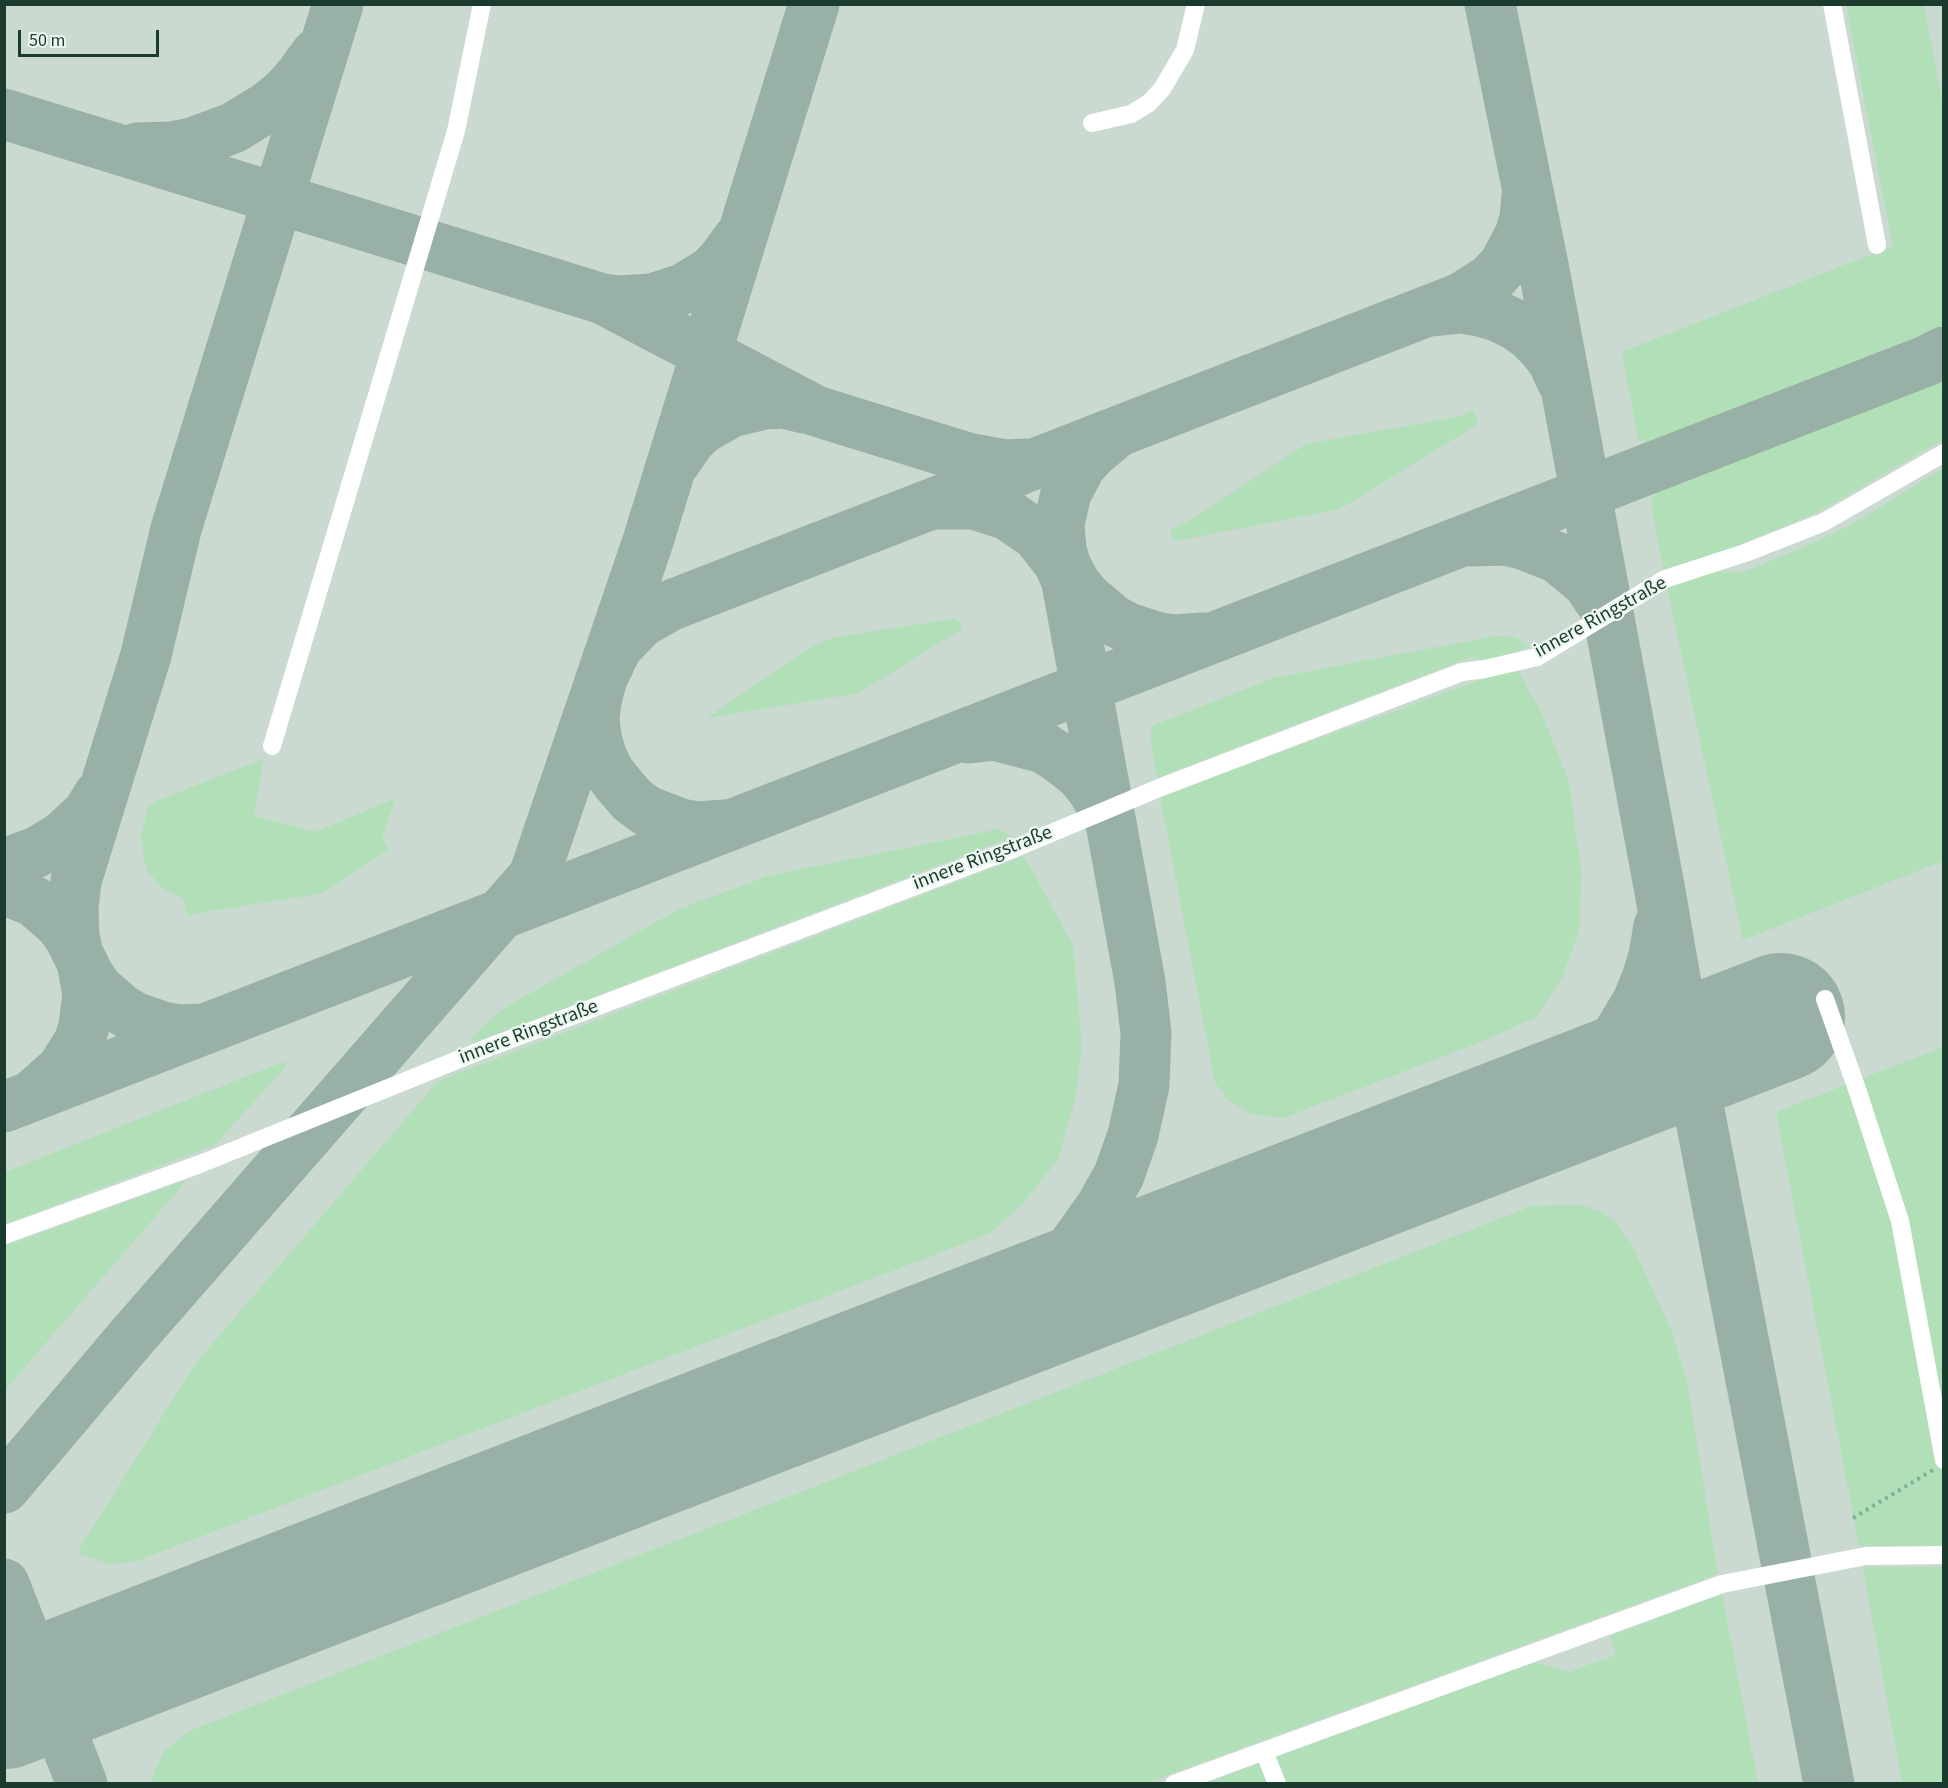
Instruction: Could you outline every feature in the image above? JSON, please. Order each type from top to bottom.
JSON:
[{"type":"lane","points":[[272,746],[452,142],[482,4]]},
{"type":"lane","points":[[1092,123],[1131,114],[1149,103],[1162,89],[1185,50],[1196,4]]},
{"type":"lane","points":[[1832,4],[1877,245]]},
{"type":"lane","name":"innere Ringstraße","points":[[4,1235],[200,1164],[487,1048],[1013,849],[1159,788],[1462,672],[1537,657],[1665,579],[1746,553],[1824,522],[1944,453]]},
{"type":"lane","points":[[1825,999],[1900,1221],[1939,1465]]},
{"type":"lane","points":[[1174,1784],[1722,1584],[1866,1556],[1944,1556]]},
{"type":"lane","points":[[1263,1751],[1277,1784]]},
{"type":"path","points":[[1853,1518],[1939,1465]]},
{"type":"shaded area","points":[[5,5],[1943,5],[1943,1783],[5,1784]]},
{"type":"green space","points":[[1846,5],[1924,5],[1943,106],[1943,326],[1869,363],[1668,441],[1656,443],[1638,439],[1622,352],[1893,246]]},
{"type":"green space","points":[[1943,370],[1943,440],[1818,512],[1716,555],[1664,572],[1650,500],[1664,487],[1708,465]]},
{"type":"green space","points":[[1474,410],[1478,424],[1340,509],[1175,541],[1171,537],[1171,530],[1193,519],[1306,444],[1462,416]]},
{"type":"green space","points":[[1943,468],[1943,861],[1743,940],[1667,587],[1712,571],[1742,573],[1829,536],[1858,521]]},
{"type":"green space","points":[[953,619],[960,622],[963,628],[859,693],[707,718],[812,646],[836,637]]},
{"type":"green space","points":[[1496,636],[1516,637],[1529,647],[1486,661],[1471,657],[1157,778],[1150,737],[1152,726],[1273,678]]},
{"type":"green space","points":[[1516,667],[1542,714],[1569,782],[1581,869],[1580,927],[1563,976],[1536,1017],[1483,1041],[1283,1118],[1252,1114],[1228,1100],[1215,1083],[1160,796]]},
{"type":"green space","points":[[263,759],[254,816],[316,832],[396,798],[382,838],[389,849],[323,893],[187,915],[183,899],[161,887],[148,871],[144,860],[141,834],[149,804]]},
{"type":"green space","points":[[999,829],[1012,837],[473,1043],[472,1037],[501,1010],[679,909],[768,876]]},
{"type":"green space","points":[[1024,856],[1073,945],[1082,1050],[1074,1103],[1058,1159],[1024,1202],[991,1233],[137,1561],[110,1564],[77,1553],[195,1364],[438,1081]]},
{"type":"green space","points":[[1943,1047],[1943,1546],[1859,1546],[1776,1112]]},
{"type":"green space","points":[[283,1062],[287,1065],[215,1145],[5,1224],[5,1172]]},
{"type":"green space","points":[[187,1180],[5,1390],[5,1246]]},
{"type":"green space","points":[[1581,1205],[1599,1211],[1614,1220],[1631,1243],[1670,1327],[1686,1377],[1718,1574],[1146,1783],[151,1783],[155,1769],[166,1750],[187,1732],[1532,1206]]},
{"type":"green space","points":[[1863,1567],[1943,1567],[1943,1783],[1902,1783]]},
{"type":"green space","points":[[1722,1594],[1758,1783],[1203,1784],[1535,1662],[1569,1672],[1616,1655],[1610,1636]]},
{"type":"taxiway","points":[[77,950],[73,908],[76,881],[146,655],[176,529],[338,4]]},
{"type":"taxiway","points":[[4,1488],[130,1339],[534,876],[648,541],[814,4]]},
{"type":"taxiway","points":[[1490,4],[1544,270],[1688,1053],[1829,1784]]},
{"type":"taxiway","points":[[137,148],[170,147],[192,143],[233,128],[269,106],[286,92],[316,54]]},
{"type":"taxiway","points":[[4,114],[603,299],[816,411],[968,458],[1006,465],[1027,464]]},
{"type":"taxiway","points":[[725,825],[698,827],[681,824],[647,811],[632,800],[620,786],[609,772],[601,755],[594,719],[602,678],[617,647],[641,622],[669,606],[1461,298],[1491,279],[1504,265],[1520,235],[1525,218],[1527,197]]},
{"type":"taxiway","points":[[603,299],[619,301],[652,299],[683,289],[711,272],[738,239]]},
{"type":"taxiway","points":[[1432,311],[1462,308],[1497,316],[1514,324],[1542,347],[1553,361],[1562,381]]},
{"type":"taxiway","points":[[4,1107],[1926,361],[1944,352]]},
{"type":"taxiway","points":[[675,462],[691,439],[703,428],[731,412],[765,404],[783,403],[804,408]]},
{"type":"taxiway","points":[[1111,437],[1081,465],[1066,493],[1059,524],[1061,550],[1066,567],[1076,585],[1087,598],[1113,620],[1128,628],[1159,638],[1175,640],[1203,638]]},
{"type":"taxiway","points":[[939,504],[974,504],[1008,515],[1037,535],[1059,563],[1065,577]]},
{"type":"taxiway","points":[[1470,541],[1505,540],[1523,544],[1558,558],[1587,582],[1607,611]]},
{"type":"taxiway","points":[[930,1346],[966,1329],[1008,1304],[1031,1288],[1071,1249],[1101,1207],[1119,1175],[1133,1135],[1144,1085],[1146,1033],[1140,982],[1061,550]]},
{"type":"taxiway","points":[[969,738],[995,735],[1044,748],[1081,775],[1093,790],[1106,814]]},
{"type":"taxiway","points":[[4,864],[37,852],[62,837],[87,814],[99,795]]},
{"type":"taxiway","points":[[4,889],[35,902],[59,923],[69,936],[98,989],[121,1009],[134,1017],[163,1027],[178,1030],[204,1029]]},
{"type":"taxiway","points":[[1504,1123],[1546,1104],[1565,1091],[1600,1060],[1638,1001],[1654,956],[1659,926]]},
{"type":"taxiway","points":[[35,1093],[62,1069],[79,1042],[84,1026],[88,994],[82,962]]},
{"type":"taxiway","points":[[4,1584],[82,1784]]},
{"type":"runway","points":[[4,1705],[1781,1017]]}]
